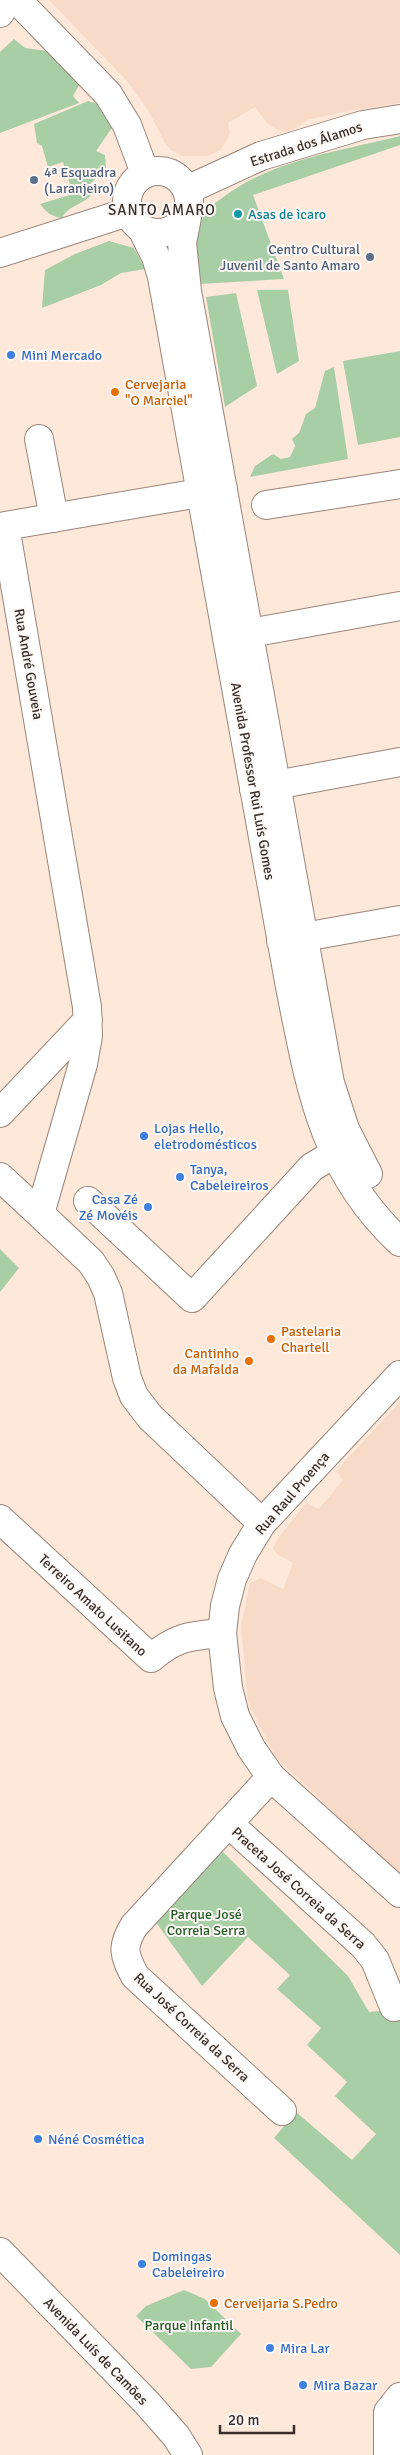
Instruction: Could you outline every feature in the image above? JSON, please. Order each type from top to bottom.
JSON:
[{"type":"street","points":[[0,13],[7,0]]},
{"type":"street","points":[[17,0],[108,94],[127,126],[145,173]]},
{"type":"street","name":"Estrada dos Álamos","points":[[188,201],[261,156],[363,126],[400,119]]},
{"type":"street","points":[[155,170],[170,173],[182,182],[188,201],[176,293],[135,220],[127,201],[129,189],[136,180],[145,173],[155,170]]},
{"type":"street","points":[[135,220],[152,233],[168,232],[182,222],[188,201]]},
{"type":"street","points":[[0,253],[135,220]]},
{"type":"street","name":"Avenida Professor Rui Luís Gomes","points":[[176,293],[292,939],[311,1092],[326,1137],[343,1149],[400,1214]]},
{"type":"street","points":[[39,439],[54,518]]},
{"type":"street","points":[[266,505],[400,484]]},
{"type":"street","name":"Rua André Gouveia","points":[[88,1020],[85,982],[5,526],[212,491]]},
{"type":"street","points":[[238,635],[400,606]]},
{"type":"street","points":[[265,787],[400,762]]},
{"type":"street","points":[[292,939],[400,920]]},
{"type":"street","points":[[0,1113],[88,1020]]},
{"type":"street","points":[[40,1214],[83,1064],[88,1036],[88,1020]]},
{"type":"street","points":[[88,1201],[192,1298],[312,1167],[343,1149]]},
{"type":"street","name":"Avenida Professor Rui Luís Gomes","points":[[343,1149],[352,1184],[400,1242]]},
{"type":"street","points":[[0,1177],[91,1262],[101,1276],[108,1293],[127,1378],[134,1396],[150,1417],[262,1523]]},
{"type":"street","name":"Rua Raul Proença","points":[[400,1375],[262,1523],[243,1554],[232,1579],[225,1606],[222,1633],[228,1688],[235,1716],[250,1748],[271,1777],[400,1893]]},
{"type":"street","name":"Terreiro Amato Lusitano","points":[[0,1519],[151,1658],[167,1644],[185,1637],[222,1633]]},
{"type":"street","name":"Rua José Correia da Serra","points":[[271,1777],[134,1926],[126,1939],[125,1956],[135,1976],[282,2111]]},
{"type":"street","name":"Praceta José Correia da Serra","points":[[228,1823],[364,1944],[375,1960],[394,2007]]},
{"type":"street","name":"Avenida Luís de Camões","points":[[0,2252],[147,2403],[176,2436],[188,2455]]},
{"type":"street","points":[[388,2455],[388,2412],[400,2397]]},
{"type":"shaded area","points":[[49,0],[400,0],[400,103],[353,110],[307,120],[293,130],[284,131],[276,129],[267,123],[255,107],[228,123],[230,134],[221,150],[208,156],[181,156],[171,150],[165,143],[149,112],[127,81]]},
{"type":"shaded area","points":[[400,1402],[400,1876],[275,1756],[248,1702],[241,1626],[250,1583],[261,1578],[283,1589],[293,1563],[277,1554],[273,1548],[279,1537],[306,1503],[319,1509],[343,1480],[336,1471]]},
{"type":"green space","points":[[14,39],[25,48],[54,52],[83,78],[73,96],[79,103],[0,133],[0,52]]},
{"type":"green space","points":[[88,101],[98,104],[102,111],[108,110],[116,122],[96,151],[105,155],[106,169],[89,185],[94,191],[91,196],[65,213],[62,218],[55,217],[40,204],[73,194],[63,162],[48,167],[42,146],[37,143],[34,124]]},
{"type":"green space","points":[[400,136],[400,145],[253,195],[284,279],[200,284],[196,256],[197,237],[202,218],[214,204],[241,185],[262,174],[307,158]]},
{"type":"green space","points":[[109,241],[134,248],[145,269],[121,273],[101,285],[42,308],[45,270],[75,254]]},
{"type":"green space","points":[[257,290],[288,290],[299,361],[277,374]]},
{"type":"green space","points":[[236,293],[257,386],[225,407],[206,297]]},
{"type":"green space","points":[[400,351],[400,437],[358,445],[343,361]]},
{"type":"green space","points":[[334,367],[348,459],[250,477],[255,466],[273,454],[281,459],[290,457],[295,446],[292,439],[299,433],[306,414],[315,408],[325,371]]},
{"type":"green space","points":[[0,1249],[19,1268],[0,1292]]},
{"type":"green space","name":"Parque José Correia Serra","points":[[223,1852],[348,1976],[369,2012],[400,2009],[400,2255],[274,2138],[296,2112],[352,2160],[376,2134],[335,2096],[347,2082],[307,2045],[321,2028],[277,1989],[290,1975],[248,1937],[202,1986],[155,1921],[177,1894]]},
{"type":"green space","name":"Parque Infantil","points":[[184,2290],[205,2299],[241,2334],[211,2367],[191,2369],[136,2316],[146,2306]]},
{"type":"place","name":"4ª Esquadra (Laranjeiro)","points":[[34,180]]},
{"type":"place","name":"Asas de ìcaro","points":[[238,214]]},
{"type":"place","name":"Centro Cultural Juvenil de Santo Amaro","points":[[370,257]]},
{"type":"place","name":"Mini Mercado","points":[[11,355]]},
{"type":"place","name":"Cervejaria \"O Marciel\"","points":[[115,392]]},
{"type":"place","name":"Lojas Hello, eletrodomésticos","points":[[144,1136]]},
{"type":"place","name":"Tanya, Cabeleireiros","points":[[180,1177]]},
{"type":"place","name":"Casa Zé Zé Movéis","points":[[148,1207]]},
{"type":"place","name":"Pastelaria Chartell","points":[[271,1339]]},
{"type":"place","name":"Cantinho da Mafalda","points":[[249,1361]]},
{"type":"place","name":"Néné Cosmética","points":[[38,2139]]},
{"type":"place","name":"Domingas Cabeleireiro","points":[[142,2264]]},
{"type":"place","name":"Cerveijaria S.Pedro","points":[[214,2303]]},
{"type":"place","name":"Mira Lar","points":[[270,2348]]},
{"type":"place","name":"Mira Bazar","points":[[303,2385]]},
{"type":"district","name":"SANTO AMARO","points":[[162,210]]}]
